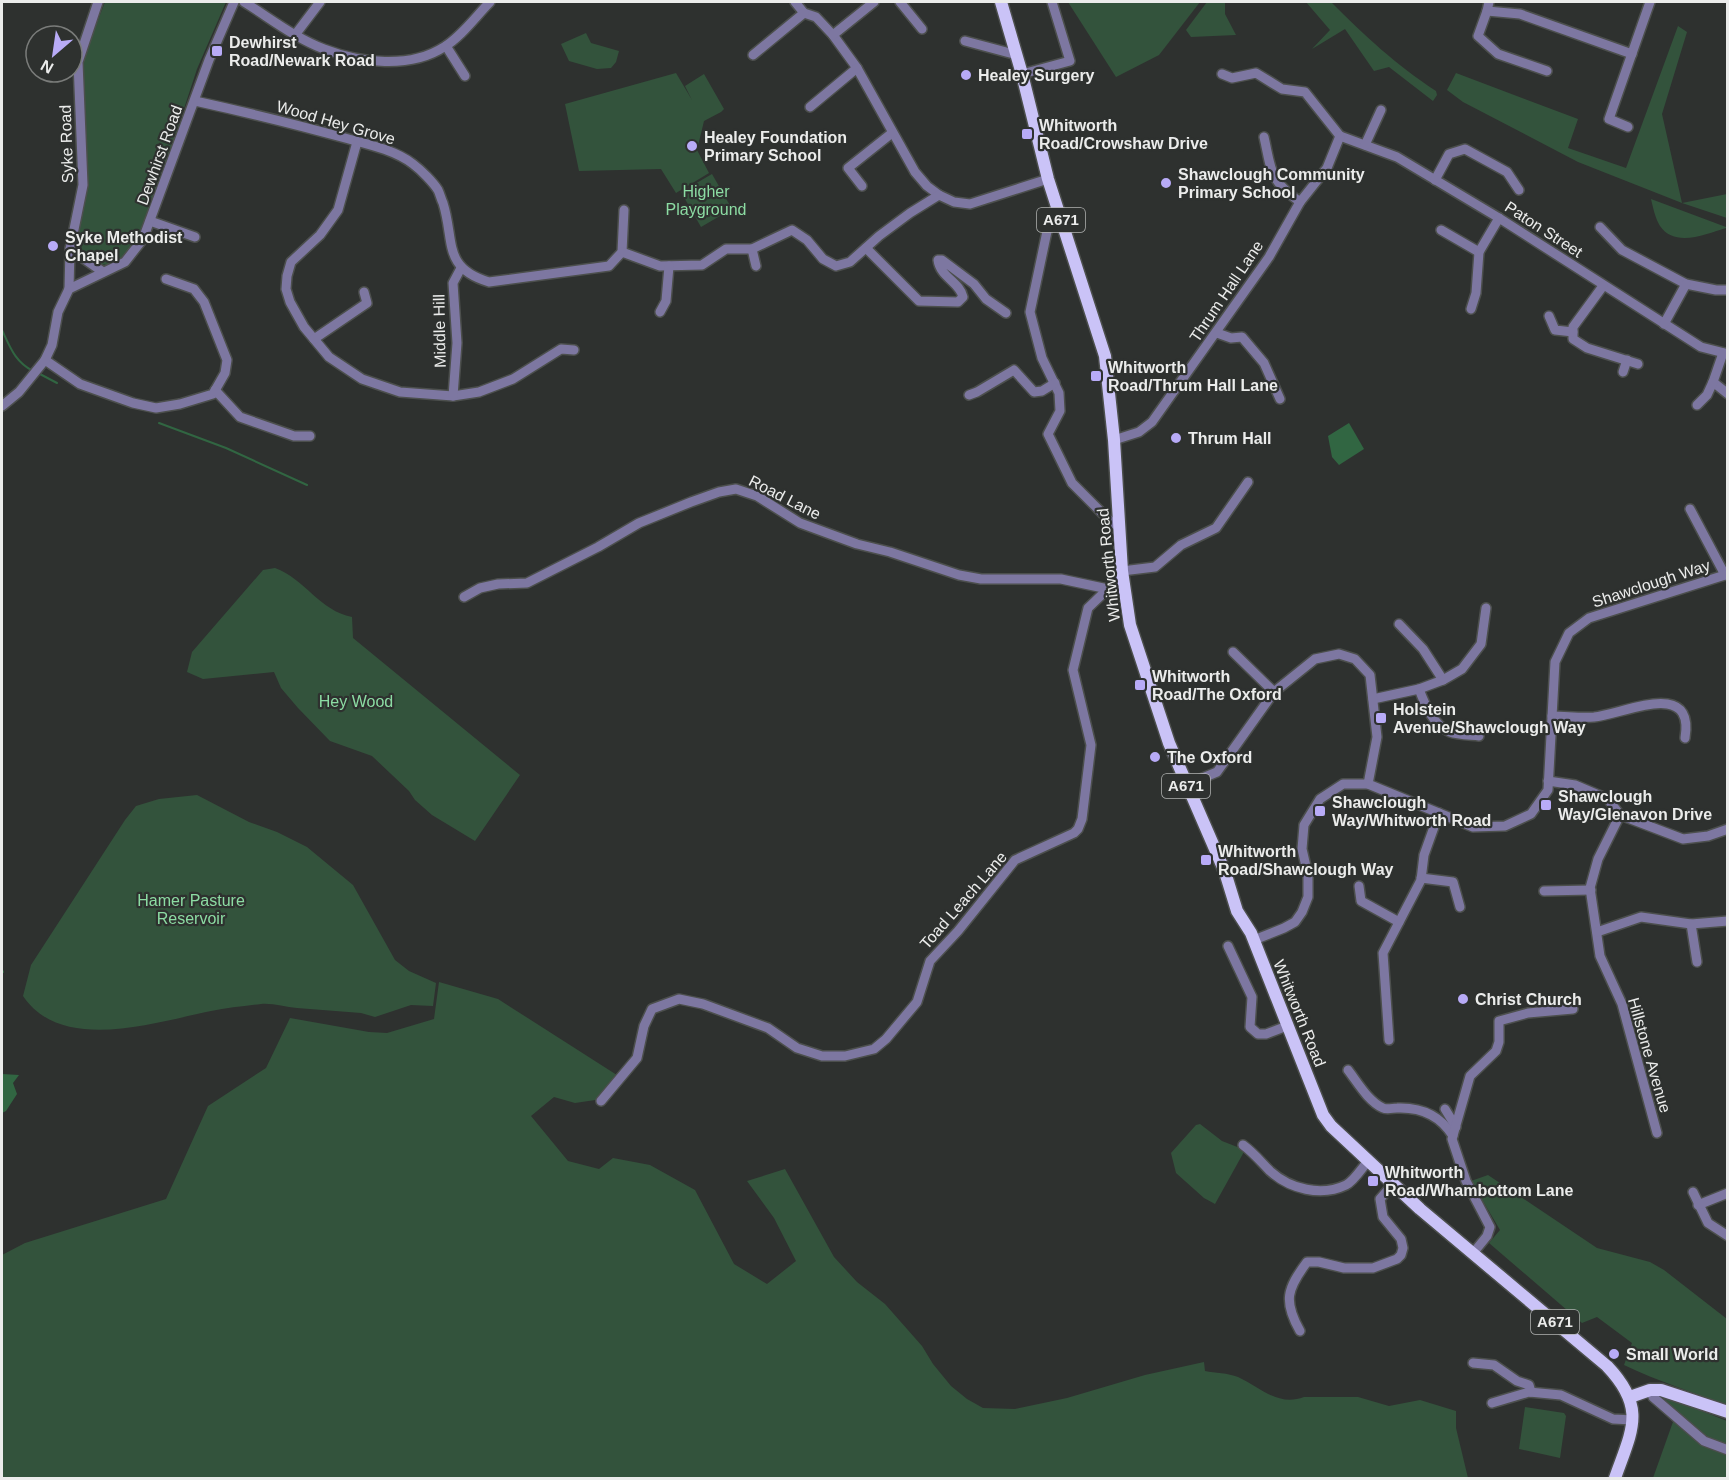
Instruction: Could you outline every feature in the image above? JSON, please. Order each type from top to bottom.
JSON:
[{"type":"main road","name":"Whitworth Road","points":[[1001,2],[1017,55],[1048,179],[1105,356],[1114,440],[1122,571],[1130,625],[1169,743],[1225,872],[1237,911],[1254,940],[1323,1115],[1331,1126],[1420,1209],[1474,1252]]},
{"type":"main road","name":"A671","points":[[1474,1252],[1620,1379],[1630,1396],[1633,1420],[1615,1479]]},
{"type":"main road","points":[[1630,1396],[1650,1390],[1661,1390],[1728,1412]]},
{"type":"street","name":"Syke Road","points":[[69,289],[70,249],[83,185],[78,62],[98,2]]},
{"type":"street","name":"Dewhirst Road","points":[[69,289],[125,262],[143,239],[209,60],[234,2]]},
{"type":"street","points":[[244,2],[295,35],[324,49],[361,59],[395,62],[414,60],[446,46],[490,2]]},
{"type":"street","points":[[295,35],[320,2]]},
{"type":"street","points":[[795,2],[804,13],[816,17],[833,35],[857,68],[915,172],[927,186],[939,195],[954,202],[970,204],[1048,179]]},
{"type":"street","points":[[833,35],[874,2]]},
{"type":"street","points":[[900,2],[922,29]]},
{"type":"street","points":[[1022,74],[1070,61],[1052,2]]},
{"type":"street","points":[[1629,127],[1609,119],[1650,2]]},
{"type":"street","points":[[1547,71],[1498,54],[1478,36],[1488,6],[1520,14],[1632,54]]},
{"type":"street","points":[[753,55],[804,13]]},
{"type":"street","points":[[965,41],[1017,55]]},
{"type":"street","points":[[446,46],[465,76]]},
{"type":"street","points":[[810,107],[857,68]]},
{"type":"street","points":[[1228,79],[1256,73],[1282,89],[1305,93],[1340,136]]},
{"type":"street","name":"Wood Hey Grove","points":[[195,101],[277,119],[357,142],[392,153],[413,164],[439,191],[446,212],[453,255],[461,268]]},
{"type":"street","points":[[1365,145],[1381,110]]},
{"type":"street","points":[[862,186],[848,168],[892,133]]},
{"type":"street","name":"Paton Street","points":[[1340,136],[1397,157],[1499,218],[1701,347],[1725,353]]},
{"type":"street","name":"Thrum Hall Lane","points":[[1114,440],[1139,432],[1152,422],[1269,257],[1299,202],[1327,168],[1340,136]]},
{"type":"street","points":[[1264,137],[1272,175],[1282,189],[1299,202]]},
{"type":"street","points":[[357,142],[338,210],[320,235],[291,262],[287,276],[286,289],[290,302],[304,327],[328,357],[362,379],[400,392],[453,396],[479,392],[513,379],[561,350],[574,350]]},
{"type":"street","points":[[1435,180],[1449,154],[1465,149],[1507,172],[1519,190]]},
{"type":"street","points":[[622,252],[660,266],[702,265],[726,249],[752,249],[792,230],[807,240],[823,259],[836,266],[850,262],[910,213],[939,195]]},
{"type":"street","points":[[461,268],[474,277],[489,282],[609,266],[622,252],[624,210]]},
{"type":"street","points":[[1059,211],[1048,222],[1030,312],[1042,358],[1059,393],[1060,411],[1048,434],[1067,477],[1119,527]]},
{"type":"street","points":[[1471,309],[1476,293],[1479,252],[1499,218]]},
{"type":"street","points":[[150,221],[195,237]]},
{"type":"street","points":[[1600,226],[1622,250],[1686,284],[1728,290]]},
{"type":"street","points":[[1441,230],[1479,252]]},
{"type":"street","points":[[866,248],[919,301],[958,302],[963,297],[962,289],[940,268],[938,260],[942,260],[974,284],[986,299],[1006,314]]},
{"type":"street","points":[[70,249],[103,272]]},
{"type":"street","points":[[752,249],[756,266]]},
{"type":"street","points":[[660,312],[666,301],[669,266]]},
{"type":"street","name":"Middle Hill","points":[[453,396],[457,343],[453,283],[461,268]]},
{"type":"street","points":[[42,364],[80,384],[144,406],[156,408],[180,404],[213,394],[225,373],[228,360],[204,302],[194,289],[166,279]]},
{"type":"street","points":[[1664,324],[1686,284]]},
{"type":"street","points":[[1603,285],[1573,327],[1573,339],[1587,348],[1638,364]]},
{"type":"street","points":[[2,406],[19,392],[42,364],[52,345],[58,312],[69,289]]},
{"type":"street","points":[[314,339],[367,303],[364,292]]},
{"type":"street","points":[[1549,316],[1555,330],[1573,332]]},
{"type":"street","points":[[1217,333],[1231,338],[1242,337],[1264,363],[1280,399]]},
{"type":"street","points":[[1697,405],[1707,395],[1725,353]]},
{"type":"street","points":[[1623,372],[1627,360]]},
{"type":"street","points":[[969,394],[977,392],[1014,370],[1034,392],[1042,391],[1055,383]]},
{"type":"street","points":[[1713,382],[1728,394]]},
{"type":"street","points":[[215,390],[240,417],[294,436],[310,436]]},
{"type":"street","points":[[1122,571],[1155,567],[1181,545],[1216,528],[1248,482]]},
{"type":"street","name":"Road Lane","points":[[464,597],[480,588],[498,584],[527,583],[639,523],[719,492],[736,489],[757,496],[800,523],[856,544],[890,552],[959,574],[981,579],[1061,579],[1108,589]]},
{"type":"street","points":[[1690,509],[1726,575]]},
{"type":"street","name":"Toad Leach Lane","points":[[601,1101],[637,1058],[644,1026],[652,1010],[679,999],[703,1004],[768,1028],[797,1048],[822,1056],[845,1056],[874,1049],[886,1039],[916,1002],[930,961],[958,931],[1015,860],[1074,833],[1078,829],[1082,819],[1091,745],[1073,670],[1088,609],[1122,571]]},
{"type":"street","name":"Shawclough Way","points":[[1368,783],[1473,827],[1505,826],[1531,814],[1548,790],[1555,662],[1569,633],[1588,618],[1726,575]]},
{"type":"street","points":[[1373,699],[1419,689],[1443,680],[1462,669],[1481,644],[1486,608]]},
{"type":"street","points":[[1400,624],[1423,649],[1443,680]]},
{"type":"street","points":[[1233,652],[1274,692]]},
{"type":"street","points":[[1186,785],[1217,772],[1274,692],[1315,658],[1339,654],[1355,659],[1370,675],[1377,738],[1368,783],[1343,784],[1320,799],[1304,825],[1302,849],[1308,875],[1308,897],[1302,912],[1295,922],[1254,940]]},
{"type":"street","points":[[1419,689],[1425,707],[1433,718],[1449,732],[1479,736]]},
{"type":"street","points":[[1552,716],[1594,717],[1665,703],[1681,710],[1686,717],[1685,738]]},
{"type":"street","points":[[1548,781],[1575,785],[1608,799],[1620,815],[1683,839],[1708,836],[1728,829]]},
{"type":"street","points":[[1389,1040],[1383,952],[1421,878],[1424,855],[1439,813]]},
{"type":"street","name":"Hillstone Avenue","points":[[1620,815],[1598,859],[1591,890],[1600,956],[1622,1004],[1657,1133]]},
{"type":"street","points":[[1421,878],[1453,882],[1460,907]]},
{"type":"street","points":[[1359,886],[1361,901],[1399,922]]},
{"type":"street","points":[[1544,891],[1591,890]]},
{"type":"street","points":[[1597,932],[1641,917],[1691,924],[1728,921]]},
{"type":"street","points":[[1691,924],[1697,962]]},
{"type":"street","points":[[1228,946],[1252,996],[1250,1027],[1258,1034],[1266,1034],[1287,1026]]},
{"type":"street","points":[[1454,1131],[1471,1072],[1496,1051],[1499,1042],[1499,1021],[1528,1012],[1573,1010]]},
{"type":"street","points":[[1348,1070],[1369,1097],[1385,1109],[1417,1109],[1430,1113],[1454,1131]]},
{"type":"street","points":[[1445,1108],[1454,1131],[1458,1160],[1477,1204],[1490,1227],[1487,1236],[1474,1252]]},
{"type":"street","points":[[1243,1145],[1277,1176],[1305,1190],[1331,1189],[1348,1185],[1368,1161]]},
{"type":"street","points":[[1300,1331],[1288,1304],[1293,1281],[1307,1262],[1319,1262],[1344,1268],[1373,1268],[1401,1255],[1403,1248],[1401,1239],[1383,1217],[1380,1199],[1393,1184]]},
{"type":"street","points":[[1693,1192],[1707,1223],[1728,1236]]},
{"type":"street","points":[[1698,1205],[1728,1193]]},
{"type":"street","points":[[1473,1363],[1494,1365],[1517,1381],[1529,1385],[1531,1392]]},
{"type":"street","points":[[1650,1390],[1653,1397],[1704,1441],[1728,1450]]},
{"type":"street","points":[[1492,1403],[1531,1392],[1561,1395],[1613,1419],[1633,1420]]},
{"type":"green space","points":[[105,2],[226,2],[197,69],[152,206],[139,236],[123,259],[107,265],[98,264],[81,253],[76,245],[84,56]]},
{"type":"green space","points":[[1068,2],[1200,2],[1159,55],[1116,77]]},
{"type":"green space","points":[[1207,2],[1225,2],[1225,14],[1236,35],[1191,37],[1186,30]]},
{"type":"green space","points":[[1306,2],[1331,2],[1381,49],[1436,91],[1437,95],[1433,101],[1389,67],[1374,71],[1345,29],[1312,49],[1330,30]]},
{"type":"green space","points":[[1678,26],[1687,32],[1662,114],[1682,203],[1578,162],[1463,102],[1447,90],[1456,73],[1578,119],[1568,148],[1626,168]]},
{"type":"green space","points":[[586,33],[591,43],[619,51],[616,62],[611,68],[597,69],[569,61],[561,44]]},
{"type":"green space","points":[[676,73],[692,100],[685,86],[704,74],[724,109],[704,121],[697,150],[709,173],[676,193],[661,169],[579,171],[565,104]]},
{"type":"green space","name":"Higher Playground","points":[[712,174],[732,209],[701,227],[681,192]]},
{"type":"green space","points":[[1727,194],[1727,218],[1682,203]]},
{"type":"green space","points":[[1651,199],[1726,228],[1691,238],[1666,233],[1655,216]]},
{"type":"green space","name":"Hey Wood","points":[[275,568],[295,579],[321,602],[341,614],[352,617],[353,638],[520,775],[475,841],[432,815],[372,756],[330,741],[281,688],[274,672],[203,679],[187,672],[192,652],[263,570]]},
{"type":"green space","name":"Hamer Pasture Reservoir","points":[[197,795],[249,822],[277,832],[307,847],[353,885],[395,960],[409,971],[436,983],[433,1006],[411,1005],[375,1017],[361,1013],[261,1004],[111,1029],[85,1029],[61,1024],[40,1014],[23,996],[31,965],[125,820],[136,806],[159,799]]},
{"type":"green space","points":[[439,982],[498,999],[620,1077],[602,1099],[575,1103],[554,1097],[531,1116],[568,1161],[599,1169],[613,1158],[650,1165],[695,1190],[734,1264],[767,1284],[796,1261],[774,1218],[747,1181],[785,1169],[834,1257],[857,1282],[885,1304],[922,1346],[951,1386],[983,1408],[1015,1409],[1067,1398],[1145,1375],[1204,1362],[1205,1371],[1238,1377],[1277,1398],[1286,1400],[1304,1397],[1358,1397],[1389,1406],[1420,1400],[1456,1411],[1456,1428],[1468,1478],[2,1478],[2,1255],[25,1243],[166,1199],[208,1106],[266,1068],[290,1018],[387,1033],[434,1019]]},
{"type":"green space","points":[[1200,1124],[1222,1141],[1245,1150],[1215,1204],[1204,1198],[1176,1173],[1171,1153],[1196,1125]]},
{"type":"green space","points":[[1488,1175],[1597,1248],[1650,1262],[1664,1270],[1727,1319],[1727,1406],[1624,1365],[1632,1343],[1597,1317],[1582,1323],[1489,1243],[1500,1230],[1471,1181]]},
{"type":"green space","points":[[1659,1398],[1672,1399],[1727,1421],[1727,1446],[1711,1440]]},
{"type":"green space","points":[[1525,1407],[1564,1413],[1566,1416],[1560,1458],[1519,1449]]},
{"type":"green space","points":[[1674,1419],[1727,1453],[1727,1478],[1653,1478]]},
{"type":"shaded area","points":[[1349,423],[1364,449],[1339,465],[1332,457],[1328,436]]},
{"type":"shaded area","points":[[2,1074],[19,1075],[13,1083],[17,1094],[6,1111],[2,1113]]},
{"type":"waterway","points":[[2,330],[17,359],[33,371]]},
{"type":"waterway","points":[[38,373],[57,383]]},
{"type":"waterway","points":[[159,423],[226,448],[307,485]]},
{"type":"place","name":"Dewhirst Road/Newark Road","points":[[217,51]]},
{"type":"place","name":"Healey Surgery","points":[[966,75]]},
{"type":"place","name":"Whitworth Road/Crowshaw Drive","points":[[1027,134]]},
{"type":"place","name":"Healey Foundation Primary School","points":[[692,146]]},
{"type":"place","name":"Shawclough Community Primary School","points":[[1166,183]]},
{"type":"place","name":"Syke Methodist Chapel","points":[[53,246]]},
{"type":"place","name":"Whitworth Road/Thrum Hall Lane","points":[[1096,376]]},
{"type":"place","name":"Thrum Hall","points":[[1176,438]]},
{"type":"place","name":"Whitworth Road/The Oxford","points":[[1140,685]]},
{"type":"place","name":"Holstein Avenue/Shawclough Way","points":[[1381,718]]},
{"type":"place","name":"The Oxford","points":[[1155,757]]},
{"type":"place","name":"Shawclough Way/Glenavon Drive","points":[[1546,805]]},
{"type":"place","name":"Shawclough Way/Whitworth Road","points":[[1320,811]]},
{"type":"place","name":"Whitworth Road/Shawclough Way","points":[[1206,860]]},
{"type":"place","name":"Christ Church","points":[[1463,999]]},
{"type":"place","name":"Whitworth Road/Whambottom Lane","points":[[1373,1181]]},
{"type":"place","name":"Small World","points":[[1614,1354]]}]
